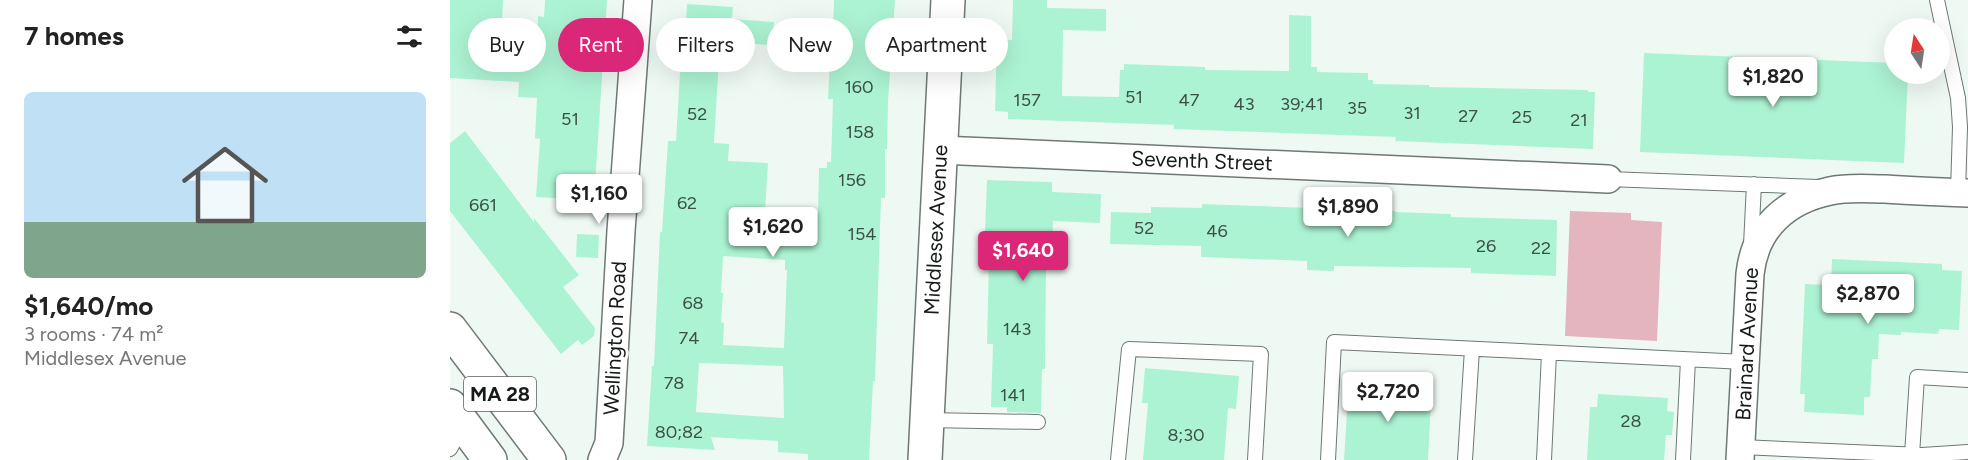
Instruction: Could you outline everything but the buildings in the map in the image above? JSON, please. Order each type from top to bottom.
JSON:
[{"type":"main road","name":"Middlesex Avenue","points":[[925,460],[948,0]]},
{"type":"main road","name":"MA 28","points":[[450,329],[549,460]]},
{"type":"main road","name":"MA 28","points":[[454,426],[490,460]]},
{"type":"street","name":"Wellington Road","points":[[602,460],[609,443],[621,231],[638,0]]},
{"type":"street","name":"Seventh Street","points":[[940,150],[1608,179]]},
{"type":"street","name":"Brainard Avenue","points":[[1741,453],[1750,274],[1756,243],[1765,230],[1792,206],[1830,190],[1851,188],[1963,192]]},
{"type":"lane","points":[[1937,0],[1958,98],[1963,192]]},
{"type":"lane","points":[[1608,179],[1851,188]]},
{"type":"lane","points":[[1750,274],[1754,184]]},
{"type":"lane","points":[[1328,460],[1334,342],[1745,363]]},
{"type":"lane","points":[[1118,460],[1129,349],[1261,354],[1256,460]]},
{"type":"lane","points":[[1465,460],[1472,349]]},
{"type":"lane","points":[[1544,460],[1549,353]]},
{"type":"lane","points":[[1683,460],[1688,360]]},
{"type":"lane","points":[[1912,455],[1917,377],[1968,380]]},
{"type":"lane","points":[[928,420],[1038,422]]},
{"type":"lane","points":[[1741,453],[1912,455],[1968,452]]},
{"type":"shaded area","points":[[1570,211],[1631,213],[1631,220],[1662,222],[1657,341],[1565,336]]}]
